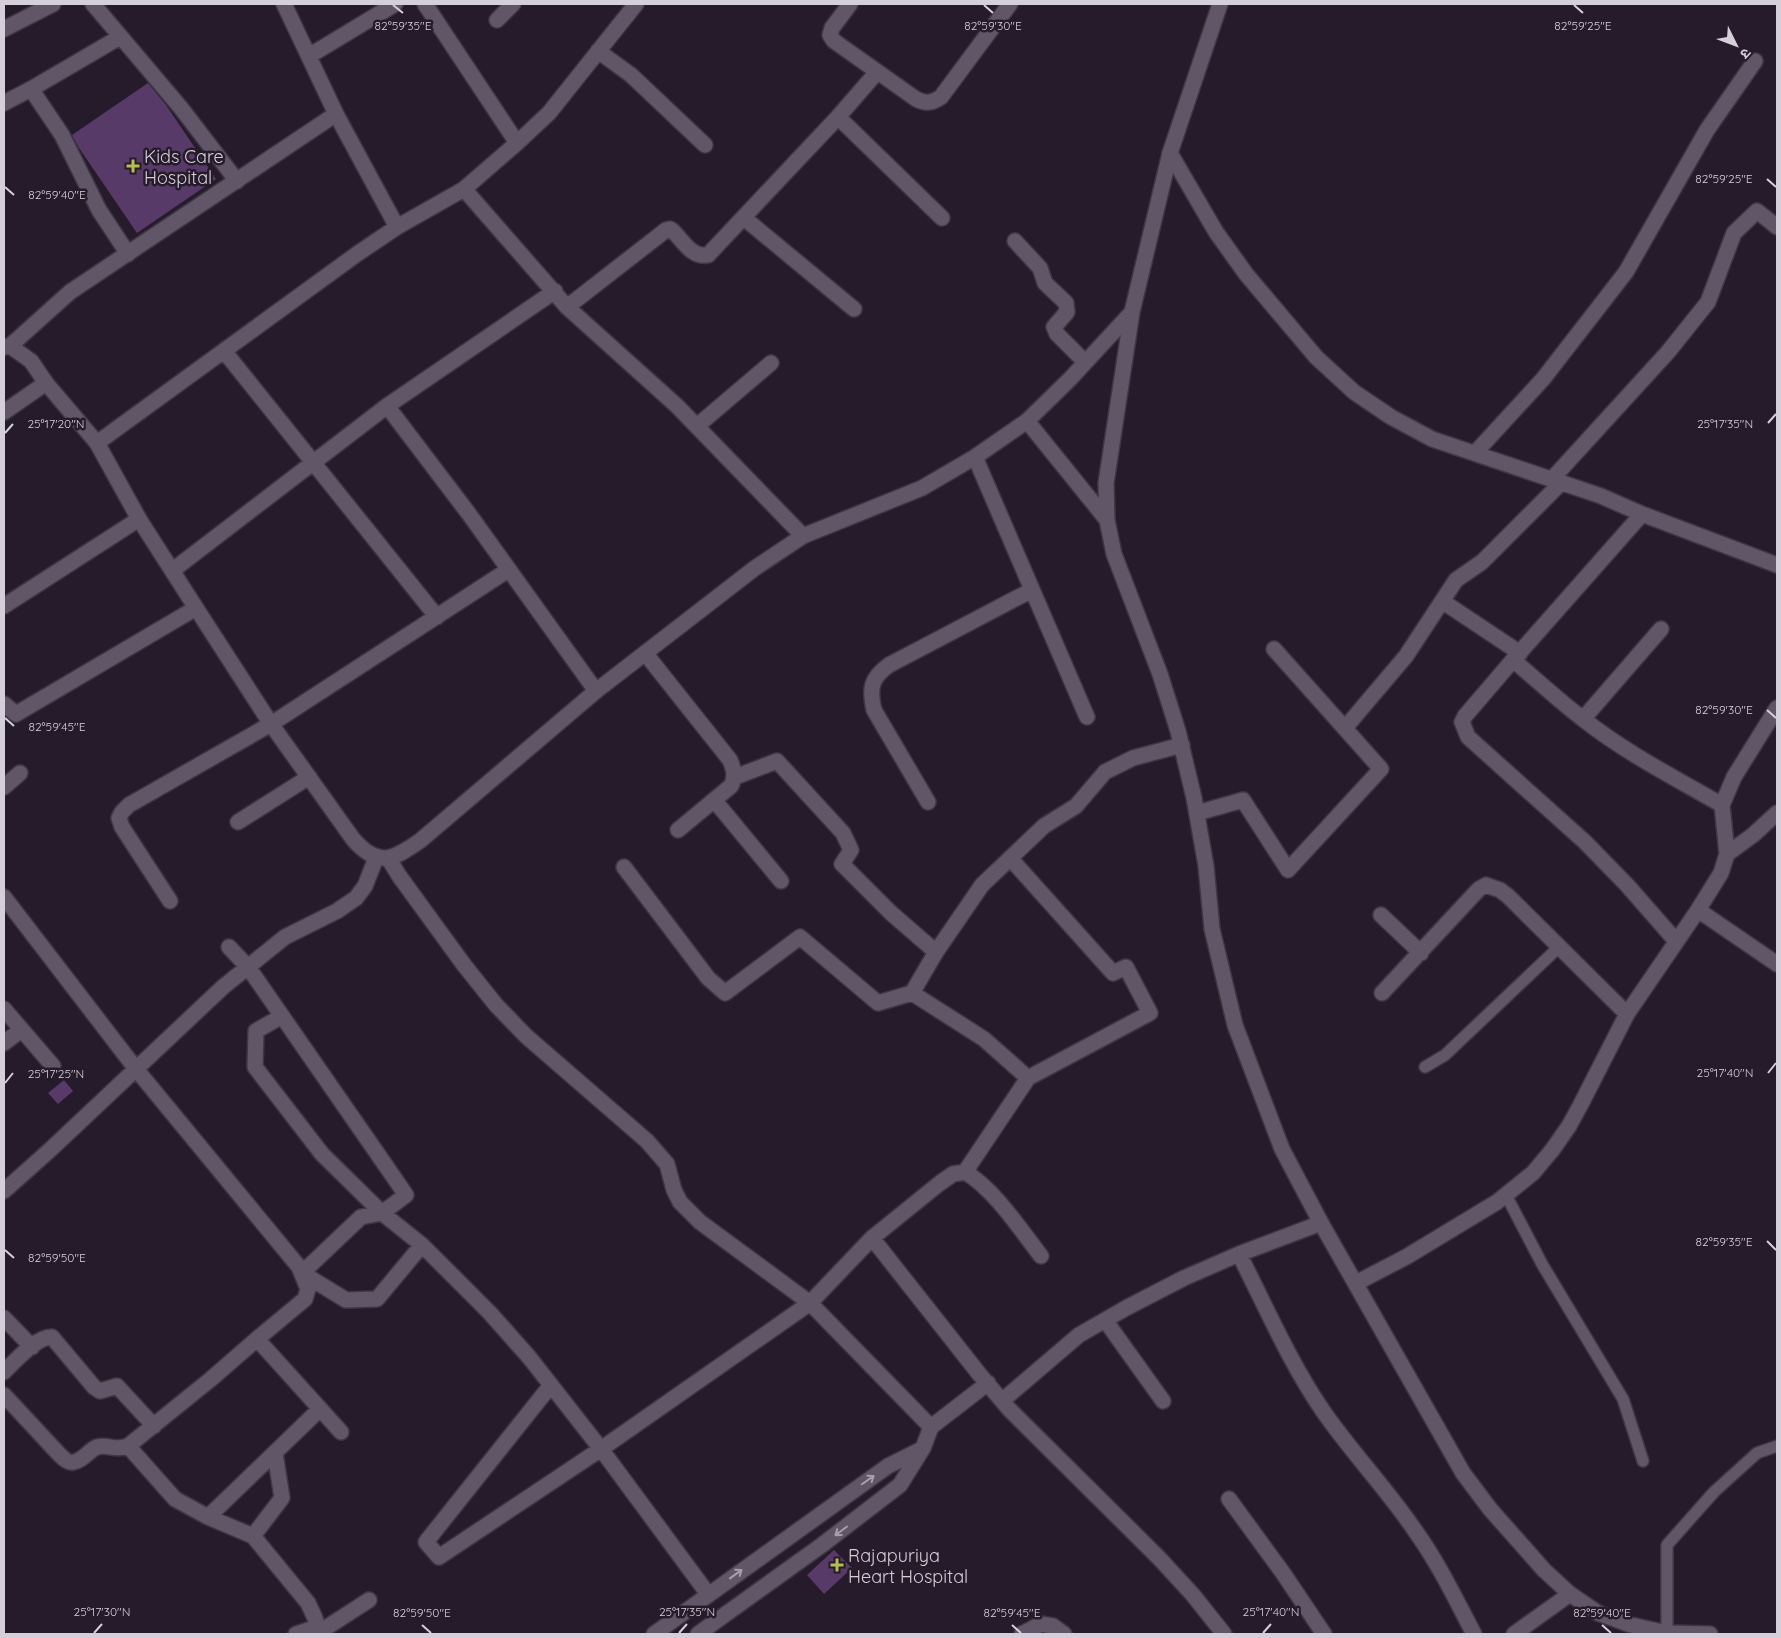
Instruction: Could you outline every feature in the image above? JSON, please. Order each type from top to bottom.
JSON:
[{"type":"street","points":[[4,29],[53,4]]},
{"type":"street","points":[[93,4],[181,108],[237,181]]},
{"type":"street","points":[[284,4],[336,114],[397,227]]},
{"type":"street","points":[[309,56],[394,4]]},
{"type":"street","points":[[425,4],[517,143]]},
{"type":"street","points":[[498,20],[513,4]]},
{"type":"street","points":[[97,442],[397,227],[464,189],[549,112],[636,4]]},
{"type":"street","points":[[850,4],[832,28],[830,35],[834,41],[924,103],[933,102],[941,97],[1010,4]]},
{"type":"street","points":[[1220,4],[1170,153],[1132,312],[1106,483],[1107,520],[1114,554],[1160,674],[1182,745],[1206,866],[1212,929],[1235,1025],[1282,1149],[1321,1223],[1464,1473],[1490,1509],[1544,1570],[1570,1594],[1598,1613],[1631,1626],[1667,1633],[1710,1634]]},
{"type":"street","points":[[4,103],[120,36]]},
{"type":"street","points":[[598,51],[637,80],[705,145]]},
{"type":"street","points":[[1475,453],[1543,379],[1626,272],[1707,130],[1754,61]]},
{"type":"street","points":[[567,307],[666,230],[674,231],[695,254],[708,255],[838,117],[877,72]]},
{"type":"street","points":[[31,89],[62,135],[99,210],[128,254]]},
{"type":"street","points":[[336,114],[70,292],[7,346],[31,361],[46,383],[97,442],[139,519],[271,724],[363,851],[382,858],[400,878],[464,965],[496,1005],[526,1036],[647,1141],[658,1153],[667,1164],[674,1190],[680,1202],[700,1222],[810,1303],[931,1427]]},
{"type":"street","points":[[838,117],[942,218]]},
{"type":"street","points":[[1170,153],[1216,232],[1246,274],[1316,357],[1354,392],[1391,417],[1432,439],[1601,496],[1642,514],[1777,565]]},
{"type":"street","points":[[464,189],[567,307],[697,426],[803,536]]},
{"type":"street","points":[[1345,728],[1406,656],[1456,580],[1482,562],[1557,480],[1668,352],[1708,302],[1734,233],[1757,211],[1777,227]]},
{"type":"street","points":[[744,218],[854,309]]},
{"type":"street","points":[[1015,241],[1040,268],[1044,283],[1066,303],[1067,312],[1054,327],[1057,334],[1086,362]]},
{"type":"street","points":[[173,570],[386,406],[555,291]]},
{"type":"street","points":[[4,1191],[223,987],[285,937],[337,911],[356,898],[382,858],[404,852],[421,840],[596,691],[755,568],[803,536],[922,488],[975,457],[1027,421],[1086,362],[1132,312]]},
{"type":"street","points":[[224,351],[437,617]]},
{"type":"street","points":[[697,426],[771,362]]},
{"type":"street","points":[[4,412],[46,383]]},
{"type":"street","points":[[386,406],[469,514],[596,691]]},
{"type":"street","points":[[1027,421],[1107,520]]},
{"type":"street","points":[[975,457],[1087,717]]},
{"type":"street","points":[[1642,514],[1465,716],[1462,722],[1468,737],[1585,842],[1627,885],[1676,941]]},
{"type":"street","points":[[4,606],[139,519]]},
{"type":"street","points":[[170,901],[122,827],[119,818],[129,805],[271,724],[508,570]]},
{"type":"street","points":[[928,802],[874,710],[870,695],[872,684],[878,672],[889,665],[1032,590]]},
{"type":"street","points":[[1442,601],[1517,657],[1583,719],[1639,758],[1722,806]]},
{"type":"street","points":[[4,704],[16,714],[196,608]]},
{"type":"street","points":[[1583,719],[1661,629]]},
{"type":"street","points":[[1197,813],[1243,800],[1288,870],[1381,769],[1274,649]]},
{"type":"street","points":[[645,653],[730,760],[735,777],[732,786],[678,830]]},
{"type":"street","points":[[1356,1283],[1413,1252],[1506,1195],[1533,1172],[1553,1149],[1569,1126],[1627,1014],[1721,874],[1728,854],[1722,806],[1734,778],[1777,708]]},
{"type":"street","points":[[624,867],[708,978],[725,993],[800,937],[878,1003],[912,994],[936,952],[982,885],[1044,826],[1076,806],[1105,772],[1133,758],[1182,745]]},
{"type":"street","points":[[735,777],[777,761],[842,833],[851,850],[842,864],[891,913],[936,952]]},
{"type":"street","points":[[4,787],[20,774]]},
{"type":"street","points":[[238,822],[309,777]]},
{"type":"street","points":[[714,801],[781,881]]},
{"type":"street","points":[[1728,854],[1753,835],[1777,812]]},
{"type":"street","points":[[965,1172],[1028,1078],[1150,1013],[1126,967],[1113,972],[1010,858]]},
{"type":"street","points":[[1382,993],[1475,893],[1486,885],[1500,890],[1508,896],[1627,1014]]},
{"type":"street","points":[[4,897],[136,1068],[302,1273],[308,1289],[305,1298],[128,1446],[117,1449],[104,1446],[98,1447],[74,1462],[68,1462],[4,1395]]},
{"type":"street","points":[[1698,910],[1777,964]]},
{"type":"street","points":[[1381,916],[1421,953]]},
{"type":"street","points":[[229,947],[248,967],[406,1195],[382,1213],[361,1217],[302,1273]]},
{"type":"street","points":[[912,994],[984,1039],[1028,1078]]},
{"type":"street","points":[[4,1009],[53,1066]]},
{"type":"street","points":[[282,1016],[256,1030],[256,1067],[322,1154],[382,1213],[422,1244],[489,1312],[529,1357],[601,1449],[708,1594]]},
{"type":"street","points":[[4,1043],[21,1030]]},
{"type":"street","points":[[551,1385],[426,1542],[439,1557],[601,1449],[810,1303],[872,1238],[953,1174],[965,1172],[977,1179],[1041,1256]]},
{"type":"street","points":[[1003,1400],[1079,1336],[1105,1320],[1184,1278],[1239,1254],[1321,1223]]},
{"type":"street","points":[[872,1238],[988,1384],[1039,1440],[1159,1558],[1193,1595],[1224,1634]]},
{"type":"street","points":[[302,1273],[346,1300],[378,1299],[422,1244]]},
{"type":"street","points":[[1239,1254],[1295,1364],[1322,1410],[1350,1448],[1394,1501],[1434,1558],[1474,1634]]},
{"type":"street","points":[[4,1318],[32,1347]]},
{"type":"street","points":[[1105,1320],[1163,1401]]},
{"type":"street","points":[[4,1372],[46,1336],[52,1337],[94,1387],[100,1391],[117,1386],[154,1426]]},
{"type":"street","points":[[257,1339],[341,1432]]},
{"type":"street","points":[[698,1634],[822,1545],[900,1485],[923,1448],[931,1427],[988,1384]]},
{"type":"street","points":[[208,1517],[320,1408]]},
{"type":"street","points":[[128,1446],[175,1499],[208,1517],[253,1536],[308,1603],[315,1618],[318,1634]]},
{"type":"street","points":[[654,1634],[888,1466],[923,1448]]},
{"type":"street","points":[[253,1536],[282,1498],[275,1452]]},
{"type":"street","points":[[1229,1499],[1283,1573],[1324,1634]]},
{"type":"street","points":[[1514,1634],[1570,1594]]},
{"type":"street","points":[[318,1634],[369,1600]]},
{"type":"street","points":[[1022,1634],[1041,1624],[1053,1626],[1064,1634]]},
{"type":"street","points":[[296,1634],[311,1629],[318,1634]]},
{"type":"lane","points":[[1425,1067],[1446,1055],[1559,947]]},
{"type":"lane","points":[[1506,1195],[1542,1264],[1623,1399],[1643,1461]]},
{"type":"lane","points":[[1667,1633],[1667,1545],[1714,1492],[1757,1453],[1777,1446]]},
{"type":"building","points":[[148,83],[166,105],[216,179],[137,233],[72,135]]},
{"type":"building","points":[[64,1080],[73,1091],[58,1104],[48,1093]]},
{"type":"building","points":[[834,1550],[852,1568],[824,1594],[807,1575]]},
{"type":"place","name":"Kids Care Hospital","points":[[133,166]]},
{"type":"place","name":"Rajapuriya Heart Hospital","points":[[837,1565]]}]
